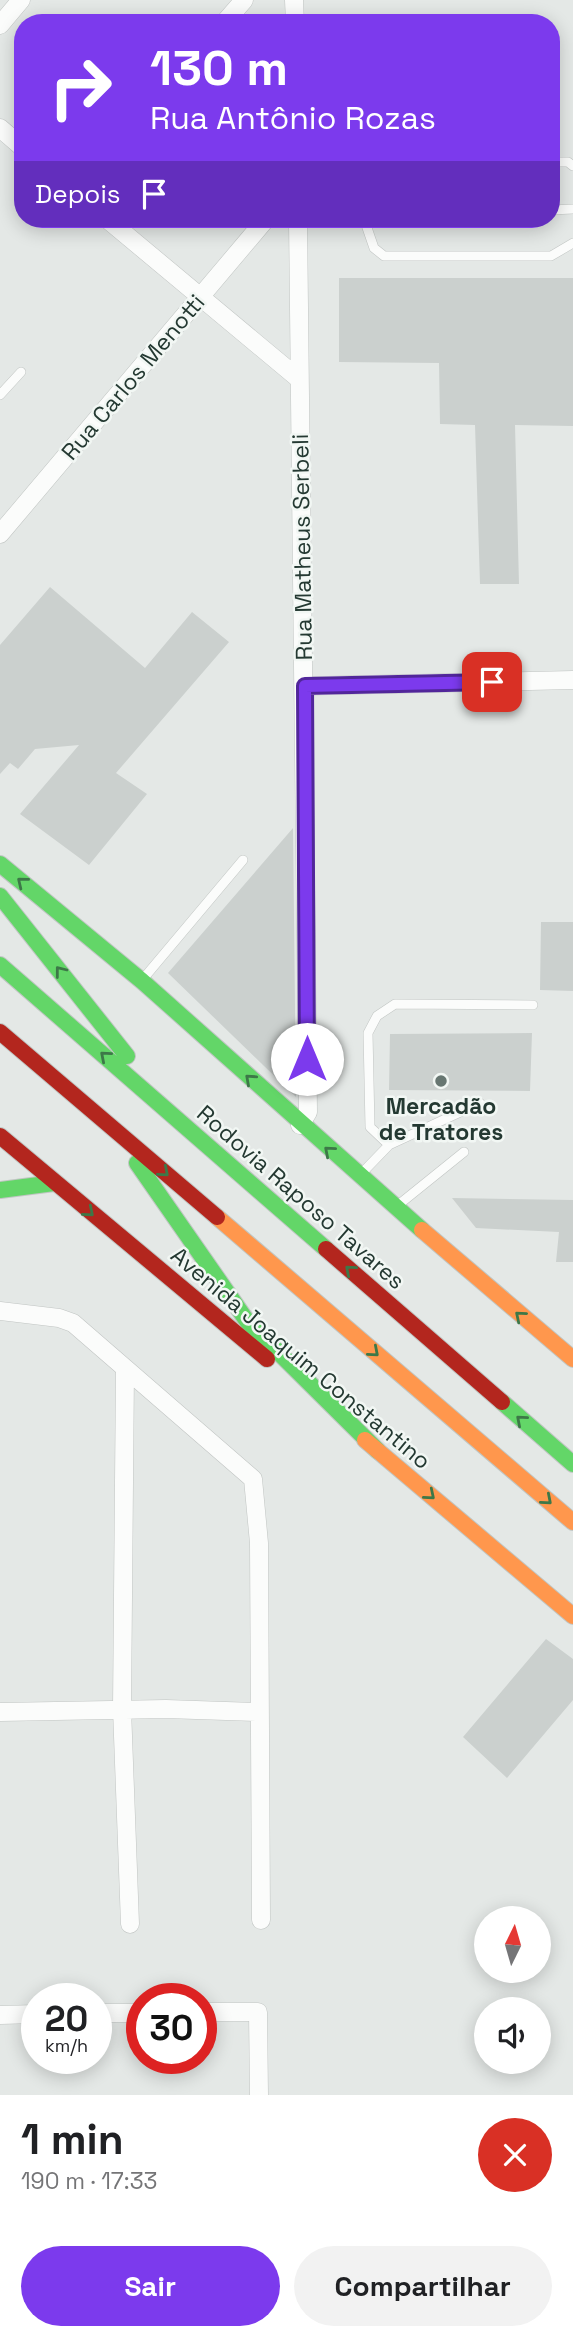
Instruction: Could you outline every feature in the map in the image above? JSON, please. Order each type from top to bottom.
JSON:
[{"type":"main road","points":[[0,864],[142,981],[359,1177],[573,1359]]},
{"type":"main road","points":[[0,896],[126,1055],[308,1233]]},
{"type":"main road","name":"Rodovia Raposo Tavares","points":[[0,965],[573,1464]]},
{"type":"main road","points":[[0,1032],[573,1522]]},
{"type":"main road","points":[[115,1130],[247,1321],[378,1451]]},
{"type":"main road","name":"Avenida Joaquim Constantino","points":[[0,1136],[573,1616]]},
{"type":"main road","points":[[0,1190],[54,1183]]},
{"type":"street","points":[[0,25],[21,0]]},
{"type":"street","points":[[232,14],[244,0]]},
{"type":"street","points":[[0,128],[14,140]]},
{"type":"street","points":[[118,228],[299,379]]},
{"type":"street","name":"Rua Carlos Menotti","points":[[0,534],[258,228]]},
{"type":"street","name":"Rua Matheus Serbeli","points":[[298,228],[308,1112],[300,1125]]},
{"type":"street","points":[[305,686],[573,680]]},
{"type":"street","points":[[0,1311],[68,1321],[245,1470],[256,1485],[259,1552],[261,1920]]},
{"type":"street","points":[[125,1370],[122,1709],[130,1924]]},
{"type":"street","points":[[0,1712],[122,1709],[259,1712]]},
{"type":"street","points":[[217,2012],[258,2012],[259,2095]]},
{"type":"street","points":[[0,2015],[21,2014]]},
{"type":"lane","points":[[367,228],[374,248],[384,256],[551,256],[573,243]]},
{"type":"lane","points":[[0,395],[21,372]]},
{"type":"lane","points":[[142,981],[243,860]]},
{"type":"lane","points":[[388,1145],[370,1127],[368,1033],[377,1016],[396,1004],[533,1005]]},
{"type":"lane","points":[[359,1177],[388,1145],[480,1103]]},
{"type":"lane","points":[[396,1207],[464,1152]]},
{"type":"building","points":[[339,278],[573,278],[573,426],[515,425],[519,584],[480,584],[475,425],[440,424],[439,363],[339,362]]},
{"type":"building","points":[[50,587],[145,668],[192,612],[229,642],[116,773],[147,794],[89,865],[20,814],[79,745],[35,749],[18,769],[10,763],[0,774],[0,645]]},
{"type":"building","points":[[293,828],[296,1097],[168,973]]},
{"type":"building","points":[[541,922],[573,922],[573,991],[540,990]]},
{"type":"building","points":[[532,1033],[530,1091],[389,1090],[390,1034]]},
{"type":"building","points":[[452,1198],[573,1200],[573,1262],[556,1262],[559,1232],[476,1228]]},
{"type":"building","points":[[546,1639],[573,1659],[573,1700],[507,1778],[463,1737]]},
{"type":"traffic: fast","points":[[0,864],[142,981],[422,1230]]},
{"type":"traffic: fast","points":[[0,896],[127,1056]]},
{"type":"traffic: fast","points":[[0,965],[326,1249]]},
{"type":"traffic: fast","points":[[137,1163],[247,1321],[378,1451]]},
{"type":"traffic: fast","points":[[0,1190],[54,1183]]},
{"type":"traffic: fast","points":[[502,1402],[573,1464]]},
{"type":"traffic: slow","points":[[217,1217],[573,1522]]},
{"type":"traffic: slow","points":[[422,1230],[573,1359]]},
{"type":"traffic: slow","points":[[365,1440],[573,1616]]},
{"type":"traffic: jam","points":[[0,1032],[217,1217]]},
{"type":"traffic: jam","points":[[0,1136],[267,1359]]},
{"type":"traffic: jam","points":[[326,1249],[502,1402]]},
{"type":"place","name":"Mercadão de Tratores","points":[[441,1081]]},
{"type":"route","points":[[307,1059],[305,686],[492,682]]}]
